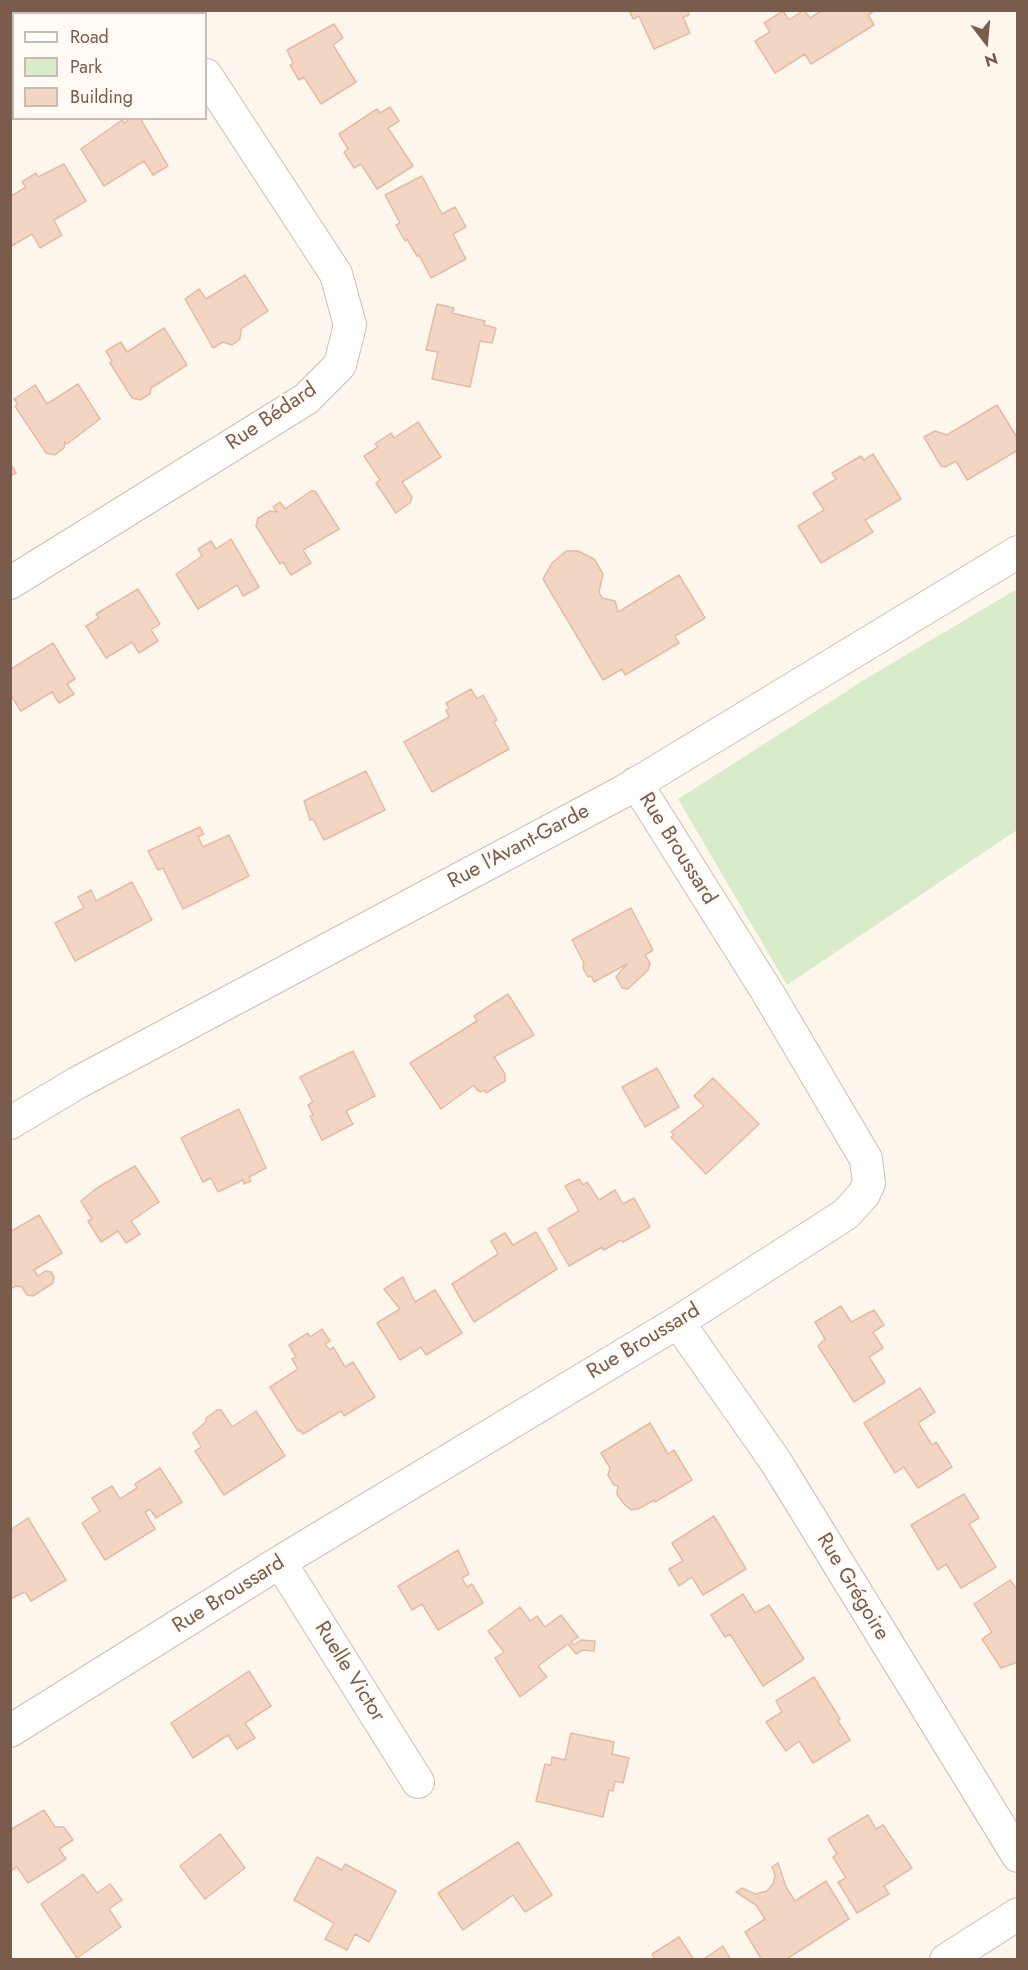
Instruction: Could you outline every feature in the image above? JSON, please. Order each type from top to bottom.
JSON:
[{"type":"street","name":"Rue Bédard","points":[[10,583],[306,399],[340,364],[350,326],[336,274],[207,77]]},
{"type":"street","name":"Rue l'Avant-Garde","points":[[10,1123],[78,1083],[636,783],[1017,552]]},
{"type":"street","name":"Rue Broussard","points":[[10,1731],[280,1562],[678,1322],[846,1214],[864,1194],[869,1183],[866,1159],[768,993],[636,783]]},
{"type":"street","name":"Rue Grégoire","points":[[678,1322],[776,1462],[1017,1856]]},
{"type":"street","name":"Ruelle Victor","points":[[280,1562],[418,1782]]},
{"type":"street","points":[[946,1959],[1017,1914]]},
{"type":"green space","points":[[1017,589],[1017,830],[787,985],[678,799],[869,677]]},
{"type":"building","points":[[629,10],[688,10],[689,15],[683,17],[690,33],[654,49],[639,16],[633,19]]},
{"type":"building","points":[[804,10],[810,18],[823,10],[876,10],[868,15],[874,25],[811,64],[805,54],[775,73],[755,41],[770,32],[764,23],[783,11],[789,20]]},
{"type":"building","points":[[334,24],[343,38],[333,45],[356,82],[321,104],[304,77],[299,80],[290,65],[293,63],[287,50]]},
{"type":"building","points":[[390,107],[399,121],[388,128],[413,166],[377,189],[361,164],[354,168],[344,152],[348,149],[339,134],[377,109],[380,113]]},
{"type":"building","points":[[122,120],[124,123],[128,120],[141,120],[168,166],[153,175],[144,161],[104,186],[81,149]]},
{"type":"building","points":[[64,164],[86,201],[54,220],[62,235],[40,248],[32,234],[10,247],[10,197],[26,187],[22,182],[36,173],[38,177]]},
{"type":"building","points":[[422,176],[442,214],[455,207],[466,227],[453,234],[466,259],[431,278],[419,255],[417,256],[407,239],[405,241],[396,225],[400,223],[385,195]]},
{"type":"building","points":[[245,275],[268,311],[241,329],[240,339],[232,345],[223,342],[213,348],[185,299],[199,289],[206,299]]},
{"type":"building","points":[[437,304],[454,308],[452,313],[485,321],[484,325],[496,328],[492,343],[480,341],[470,387],[432,379],[438,352],[426,350]]},
{"type":"building","points":[[164,328],[187,365],[151,388],[150,394],[140,400],[132,398],[110,363],[112,361],[106,351],[121,342],[127,352]]},
{"type":"building","points":[[78,384],[100,419],[67,444],[65,442],[64,448],[55,455],[46,453],[15,406],[18,404],[14,399],[35,385],[47,404]]},
{"type":"building","points":[[997,405],[1018,439],[1018,450],[967,480],[956,461],[945,467],[941,466],[924,437],[935,431],[947,435]]},
{"type":"building","points":[[418,422],[441,457],[402,482],[412,497],[410,503],[396,513],[376,483],[380,480],[364,456],[378,447],[375,444],[391,433],[394,438]]},
{"type":"building","points":[[873,454],[901,499],[865,520],[873,532],[821,563],[798,526],[824,510],[813,493],[836,479],[832,473],[861,456],[864,460]]},
{"type":"building","points":[[10,463],[16,473],[10,476]]},
{"type":"building","points":[[311,491],[315,491],[339,529],[303,550],[311,563],[291,575],[283,562],[280,564],[256,526],[258,518],[270,511],[277,512],[273,507],[280,502],[285,509]]},
{"type":"building","points":[[231,539],[259,587],[243,596],[237,585],[198,609],[176,574],[202,556],[198,549],[211,541],[216,549]]},
{"type":"building","points":[[566,551],[578,551],[594,559],[603,574],[599,592],[602,598],[615,601],[618,612],[679,575],[705,618],[675,636],[679,643],[625,675],[622,669],[603,680],[543,579],[552,563]]},
{"type":"building","points":[[138,589],[160,624],[151,630],[158,641],[139,653],[132,642],[106,658],[86,626],[99,618],[96,614]]},
{"type":"building","points":[[53,643],[75,679],[67,684],[74,694],[59,703],[52,692],[21,711],[10,694],[11,669]]},
{"type":"building","points":[[471,689],[477,699],[483,695],[497,720],[494,722],[509,749],[432,792],[404,742],[449,717],[446,710],[449,708],[446,703]]},
{"type":"building","points":[[366,771],[385,810],[324,840],[313,819],[310,820],[304,801]]},
{"type":"building","points":[[200,827],[204,834],[198,837],[203,847],[229,835],[249,876],[183,909],[163,868],[158,870],[148,851]]},
{"type":"building","points":[[132,882],[152,920],[75,961],[55,923],[84,908],[78,897],[91,890],[96,901]]},
{"type":"building","points":[[631,908],[653,950],[645,955],[650,963],[648,970],[628,989],[622,988],[616,977],[627,964],[594,982],[583,968],[584,963],[572,940]]},
{"type":"building","points":[[508,994],[534,1035],[494,1057],[505,1074],[505,1081],[486,1093],[484,1090],[481,1092],[477,1090],[474,1085],[441,1109],[410,1063],[477,1021],[474,1016]]},
{"type":"building","points":[[353,1051],[375,1096],[346,1111],[353,1124],[322,1140],[310,1116],[313,1115],[308,1105],[313,1102],[300,1077]]},
{"type":"building","points":[[657,1068],[679,1107],[645,1127],[622,1087]]},
{"type":"building","points":[[713,1078],[759,1124],[706,1174],[671,1137],[674,1135],[671,1132],[704,1106],[694,1096]]},
{"type":"building","points":[[239,1109],[266,1168],[249,1177],[251,1181],[244,1184],[243,1180],[218,1192],[211,1178],[203,1182],[181,1138]]},
{"type":"building","points":[[135,1166],[159,1202],[131,1221],[140,1234],[126,1243],[118,1231],[101,1242],[88,1221],[92,1219],[81,1201],[97,1188]]},
{"type":"building","points":[[579,1179],[583,1185],[587,1182],[599,1200],[615,1190],[623,1204],[634,1198],[650,1227],[604,1250],[602,1247],[569,1266],[548,1229],[579,1211],[565,1186]]},
{"type":"building","points":[[39,1215],[62,1253],[34,1270],[38,1276],[45,1271],[51,1272],[54,1277],[53,1283],[33,1296],[27,1295],[22,1287],[16,1286],[10,1289],[10,1232]]},
{"type":"building","points":[[536,1232],[557,1269],[474,1322],[452,1284],[498,1254],[491,1241],[505,1233],[513,1245]]},
{"type":"building","points":[[403,1277],[415,1302],[435,1290],[462,1333],[426,1355],[421,1347],[400,1360],[377,1323],[400,1309],[384,1289]]},
{"type":"building","points":[[841,1306],[851,1322],[874,1310],[884,1325],[873,1332],[883,1348],[869,1357],[885,1382],[854,1402],[818,1346],[825,1339],[815,1322]]},
{"type":"building","points":[[322,1329],[330,1341],[325,1344],[330,1350],[333,1347],[345,1367],[353,1362],[375,1397],[344,1416],[341,1411],[303,1434],[300,1430],[298,1431],[270,1387],[298,1369],[292,1359],[296,1357],[289,1345],[308,1333],[310,1337]]},
{"type":"building","points":[[920,1388],[935,1412],[918,1423],[932,1445],[936,1442],[952,1467],[918,1488],[904,1467],[895,1473],[864,1423]]},
{"type":"building","points":[[217,1410],[221,1410],[232,1427],[256,1411],[285,1456],[224,1495],[195,1451],[201,1447],[193,1433],[206,1422],[206,1418]]},
{"type":"building","points":[[650,1423],[668,1454],[674,1450],[692,1480],[655,1502],[654,1500],[631,1510],[617,1494],[618,1486],[614,1485],[608,1475],[610,1468],[601,1453]]},
{"type":"building","points":[[160,1468],[182,1502],[156,1518],[150,1509],[145,1512],[155,1529],[105,1560],[82,1523],[100,1511],[92,1498],[112,1486],[120,1499],[137,1488],[135,1484]]},
{"type":"building","points":[[964,1494],[979,1518],[969,1524],[996,1567],[961,1588],[946,1564],[938,1570],[911,1525]]},
{"type":"building","points":[[714,1516],[746,1569],[703,1595],[692,1577],[679,1586],[669,1569],[683,1561],[672,1543]]},
{"type":"building","points":[[28,1518],[66,1580],[31,1601],[25,1592],[10,1599],[10,1530]]},
{"type":"building","points":[[458,1550],[469,1574],[462,1578],[467,1587],[472,1584],[483,1603],[438,1630],[422,1604],[412,1610],[398,1586]]},
{"type":"building","points":[[1010,1580],[1018,1591],[1018,1662],[1001,1668],[982,1639],[992,1632],[974,1604]]},
{"type":"building","points":[[743,1594],[755,1613],[769,1605],[804,1659],[763,1686],[730,1634],[725,1637],[711,1615]]},
{"type":"building","points":[[520,1607],[530,1621],[537,1616],[545,1627],[561,1615],[578,1637],[571,1642],[574,1645],[581,1640],[595,1641],[594,1651],[583,1650],[576,1654],[568,1644],[538,1666],[547,1677],[520,1697],[495,1658],[504,1652],[488,1631]]},
{"type":"building","points":[[249,1671],[271,1706],[245,1723],[255,1738],[237,1749],[228,1735],[193,1758],[171,1723]]},
{"type":"building","points":[[814,1677],[850,1740],[813,1763],[799,1741],[786,1751],[766,1722],[782,1712],[776,1701]]},
{"type":"building","points":[[571,1733],[614,1742],[612,1754],[629,1758],[623,1783],[615,1781],[613,1791],[609,1790],[603,1817],[536,1801],[545,1764],[551,1765],[552,1757],[565,1760]]},
{"type":"building","points":[[44,1810],[55,1827],[64,1827],[73,1840],[59,1849],[66,1859],[28,1883],[17,1867],[10,1871],[10,1830]]},
{"type":"building","points":[[868,1815],[876,1829],[883,1825],[912,1868],[884,1886],[889,1894],[857,1913],[838,1882],[846,1878],[833,1857],[837,1854],[828,1839]]},
{"type":"building","points":[[220,1834],[245,1868],[205,1899],[180,1866]]},
{"type":"building","points":[[518,1842],[552,1895],[525,1912],[513,1895],[463,1930],[438,1893]]},
{"type":"building","points":[[317,1857],[342,1870],[345,1864],[396,1891],[369,1942],[355,1934],[347,1950],[325,1939],[334,1923],[294,1900]]},
{"type":"building","points":[[778,1863],[786,1887],[795,1901],[826,1881],[849,1919],[785,1960],[762,1960],[745,1932],[765,1919],[756,1905],[736,1892],[742,1888],[755,1894],[767,1891],[773,1884],[775,1875],[772,1867]]},
{"type":"building","points":[[83,1874],[97,1893],[110,1884],[122,1900],[109,1909],[121,1927],[77,1958],[41,1904]]},
{"type":"building","points":[[679,1937],[694,1960],[656,1960],[652,1954]]},
{"type":"building","points":[[723,1946],[731,1960],[702,1960]]}]
